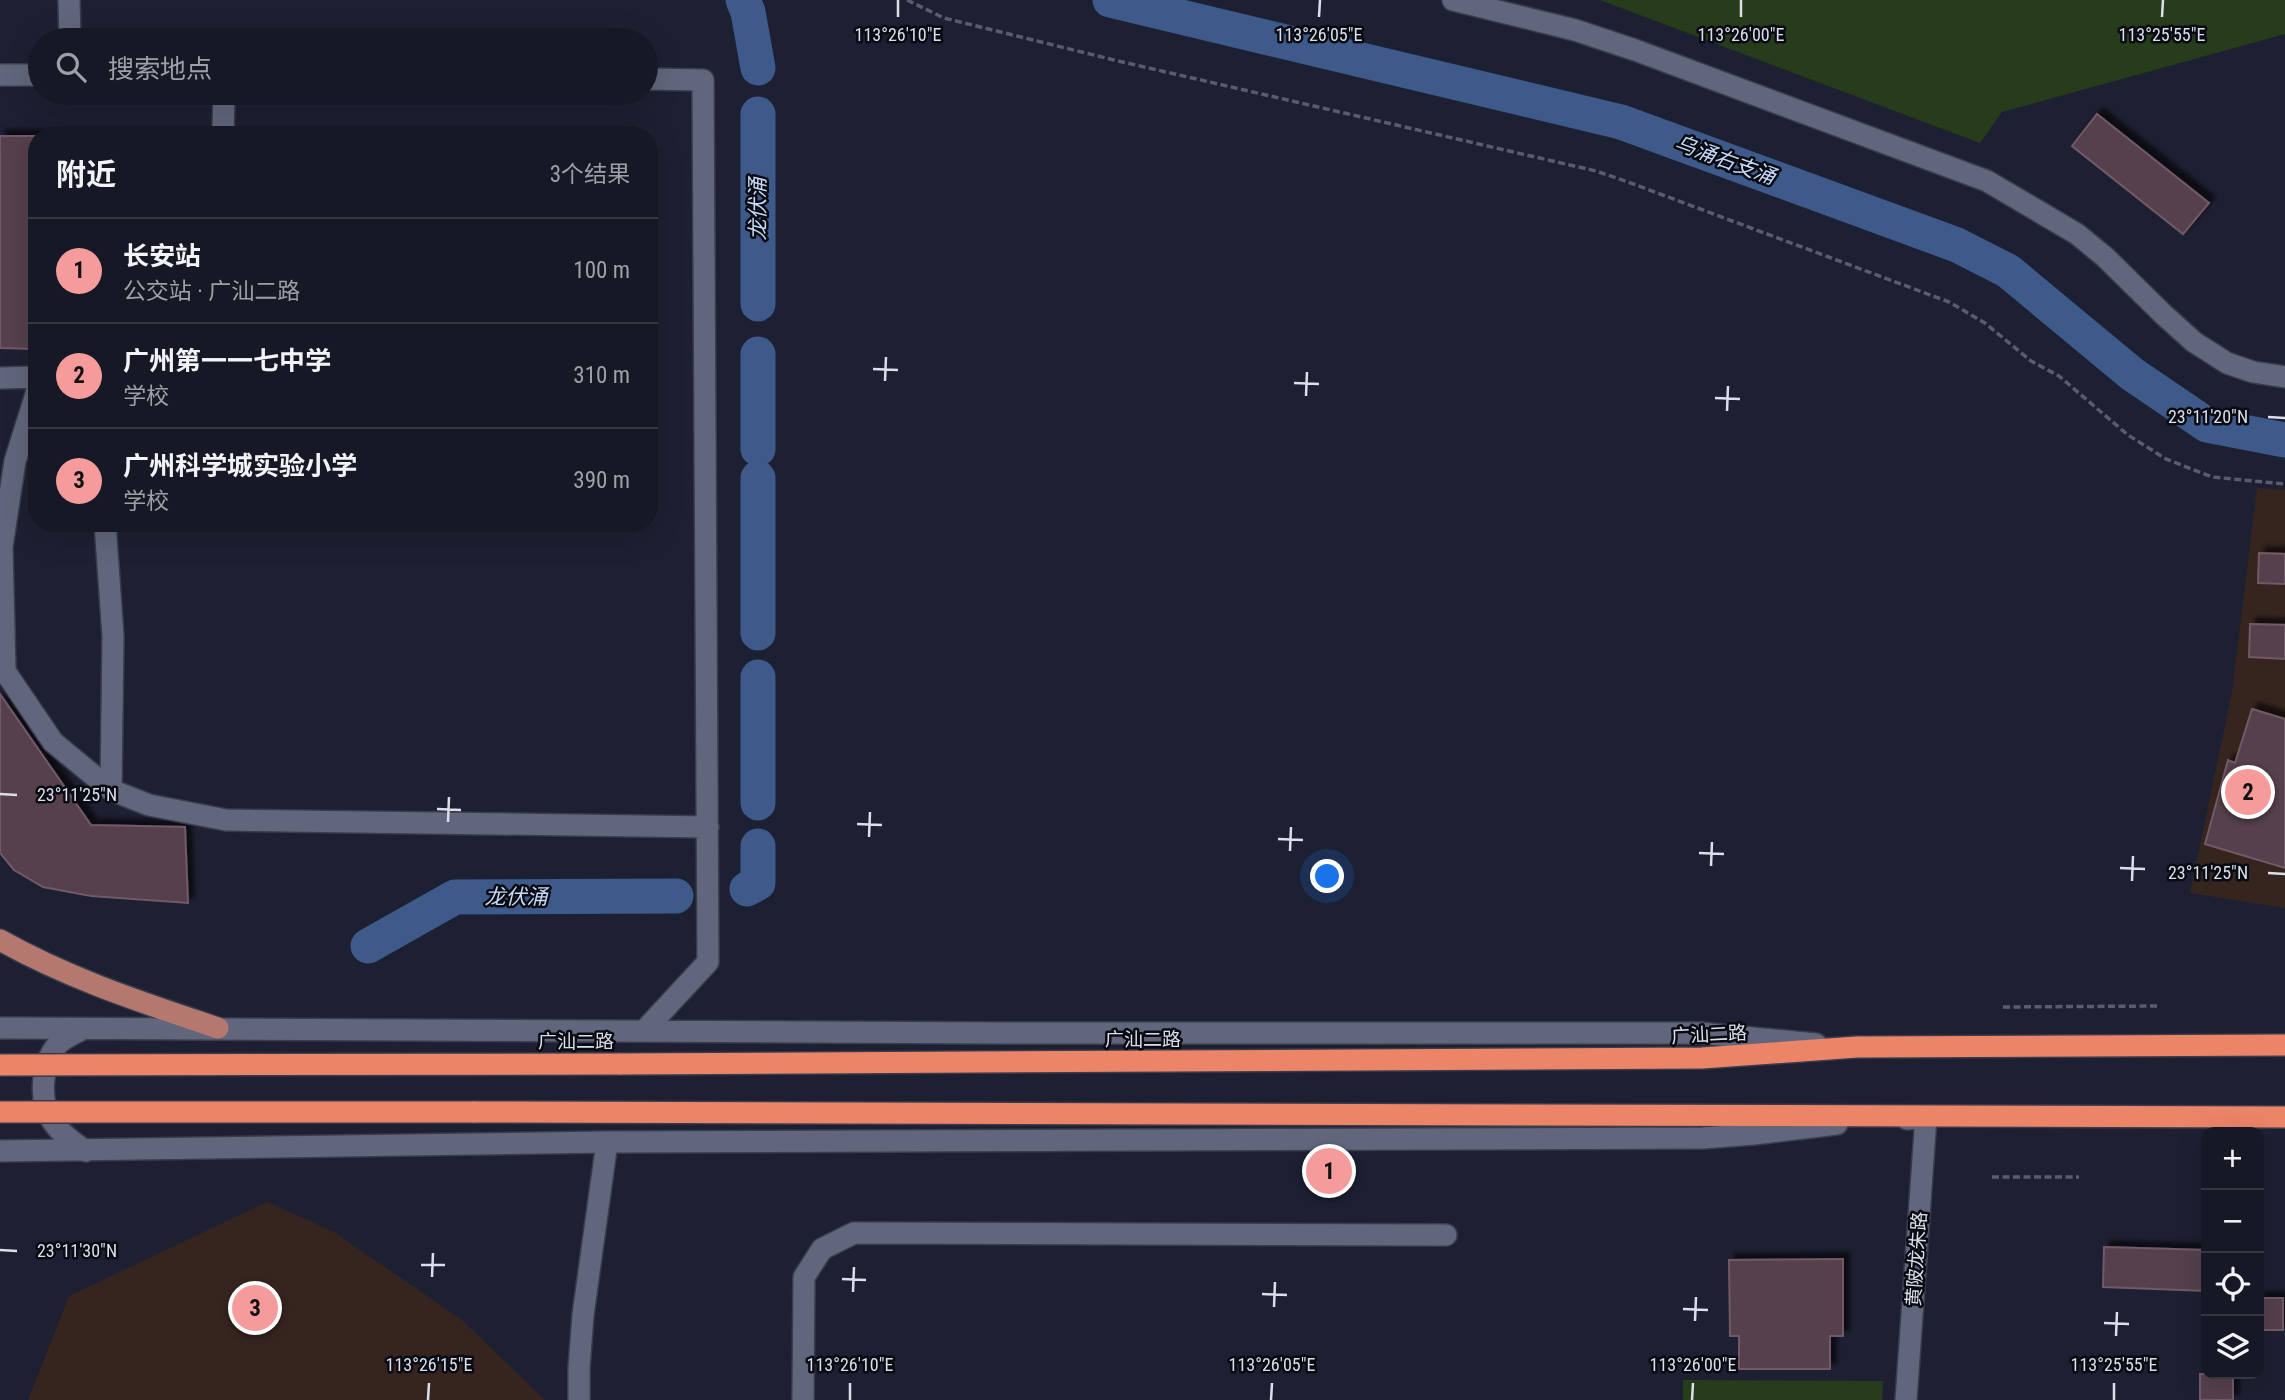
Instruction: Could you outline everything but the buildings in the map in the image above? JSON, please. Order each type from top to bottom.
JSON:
[{"type":"highway","name":"广汕二路","points":[[0,1065],[1702,1058],[1857,1047],[2285,1045]]},
{"type":"highway","points":[[0,1112],[2285,1117]]},
{"type":"main road","points":[[0,940],[29,957],[80,979],[218,1028]]},
{"type":"street","points":[[69,0],[70,28]]},
{"type":"street","points":[[1453,0],[1575,30],[1635,50],[1987,181],[2077,234],[2194,342],[2227,363],[2253,372],[2285,377]]},
{"type":"street","points":[[0,75],[28,75]]},
{"type":"street","points":[[644,1031],[708,962],[703,79],[658,79]]},
{"type":"street","points":[[223,126],[224,105]]},
{"type":"street","points":[[0,378],[28,377]]},
{"type":"street","points":[[28,420],[15,461],[2,547],[2,667],[53,742],[111,790],[149,805],[226,820],[708,827]]},
{"type":"street","points":[[106,532],[113,636],[111,790]]},
{"type":"street","points":[[0,1028],[1700,1033],[1857,1047]]},
{"type":"street","points":[[83,1029],[64,1039],[50,1056],[44,1075],[44,1092],[45,1106],[53,1123],[65,1136],[86,1151]]},
{"type":"street","points":[[0,1151],[607,1142],[1703,1138],[1926,1117]]},
{"type":"street","name":"黄陂龙朱路","points":[[1906,1400],[1926,1117]]},
{"type":"street","points":[[579,1400],[583,1315],[607,1142]]},
{"type":"street","points":[[803,1400],[803,1278],[822,1250],[854,1233],[1446,1235]]},
{"type":"path","points":[[907,0],[944,18],[1595,171],[1628,182],[1949,302],[1985,323],[2031,361],[2059,376],[2128,435],[2166,460],[2212,477],[2285,484]]},
{"type":"path","points":[[2003,1007],[2159,1006]]},
{"type":"path","points":[[1992,1177],[2079,1177]]},
{"type":"shaded area","points":[[2257,488],[2285,490],[2285,908],[2190,893],[2232,692]]},
{"type":"shaded area","points":[[267,1202],[334,1232],[462,1320],[545,1400],[28,1400],[69,1296]]},
{"type":"green space","points":[[1600,0],[2285,0],[2285,34],[2002,112],[1980,143]]},
{"type":"green space","points":[[1683,1380],[1883,1381],[1882,1400],[1683,1400]]},
{"type":"waterway","name":"龙伏涌","points":[[743,0],[748,12],[758,68]]},
{"type":"waterway","name":"乌涌右支涌","points":[[1110,0],[1621,122],[1957,245],[2008,271],[2132,374],[2207,425],[2285,440]]},
{"type":"waterway","name":"龙伏涌","points":[[758,114],[758,304]]},
{"type":"waterway","name":"龙伏涌","points":[[758,354],[758,449]]},
{"type":"waterway","name":"龙伏涌","points":[[758,478],[758,633]]},
{"type":"waterway","name":"龙伏涌","points":[[758,677],[758,803]]},
{"type":"waterway","name":"龙伏涌","points":[[747,889],[758,883],[758,846]]},
{"type":"waterway","name":"龙伏涌","points":[[368,946],[455,897],[676,896]]},
{"type":"place","name":"广州第一一七中学","points":[[2248,792]]},
{"type":"place","name":"长安站","points":[[1329,1171]]},
{"type":"place","name":"广州科学城实验小学","points":[[255,1308]]}]
